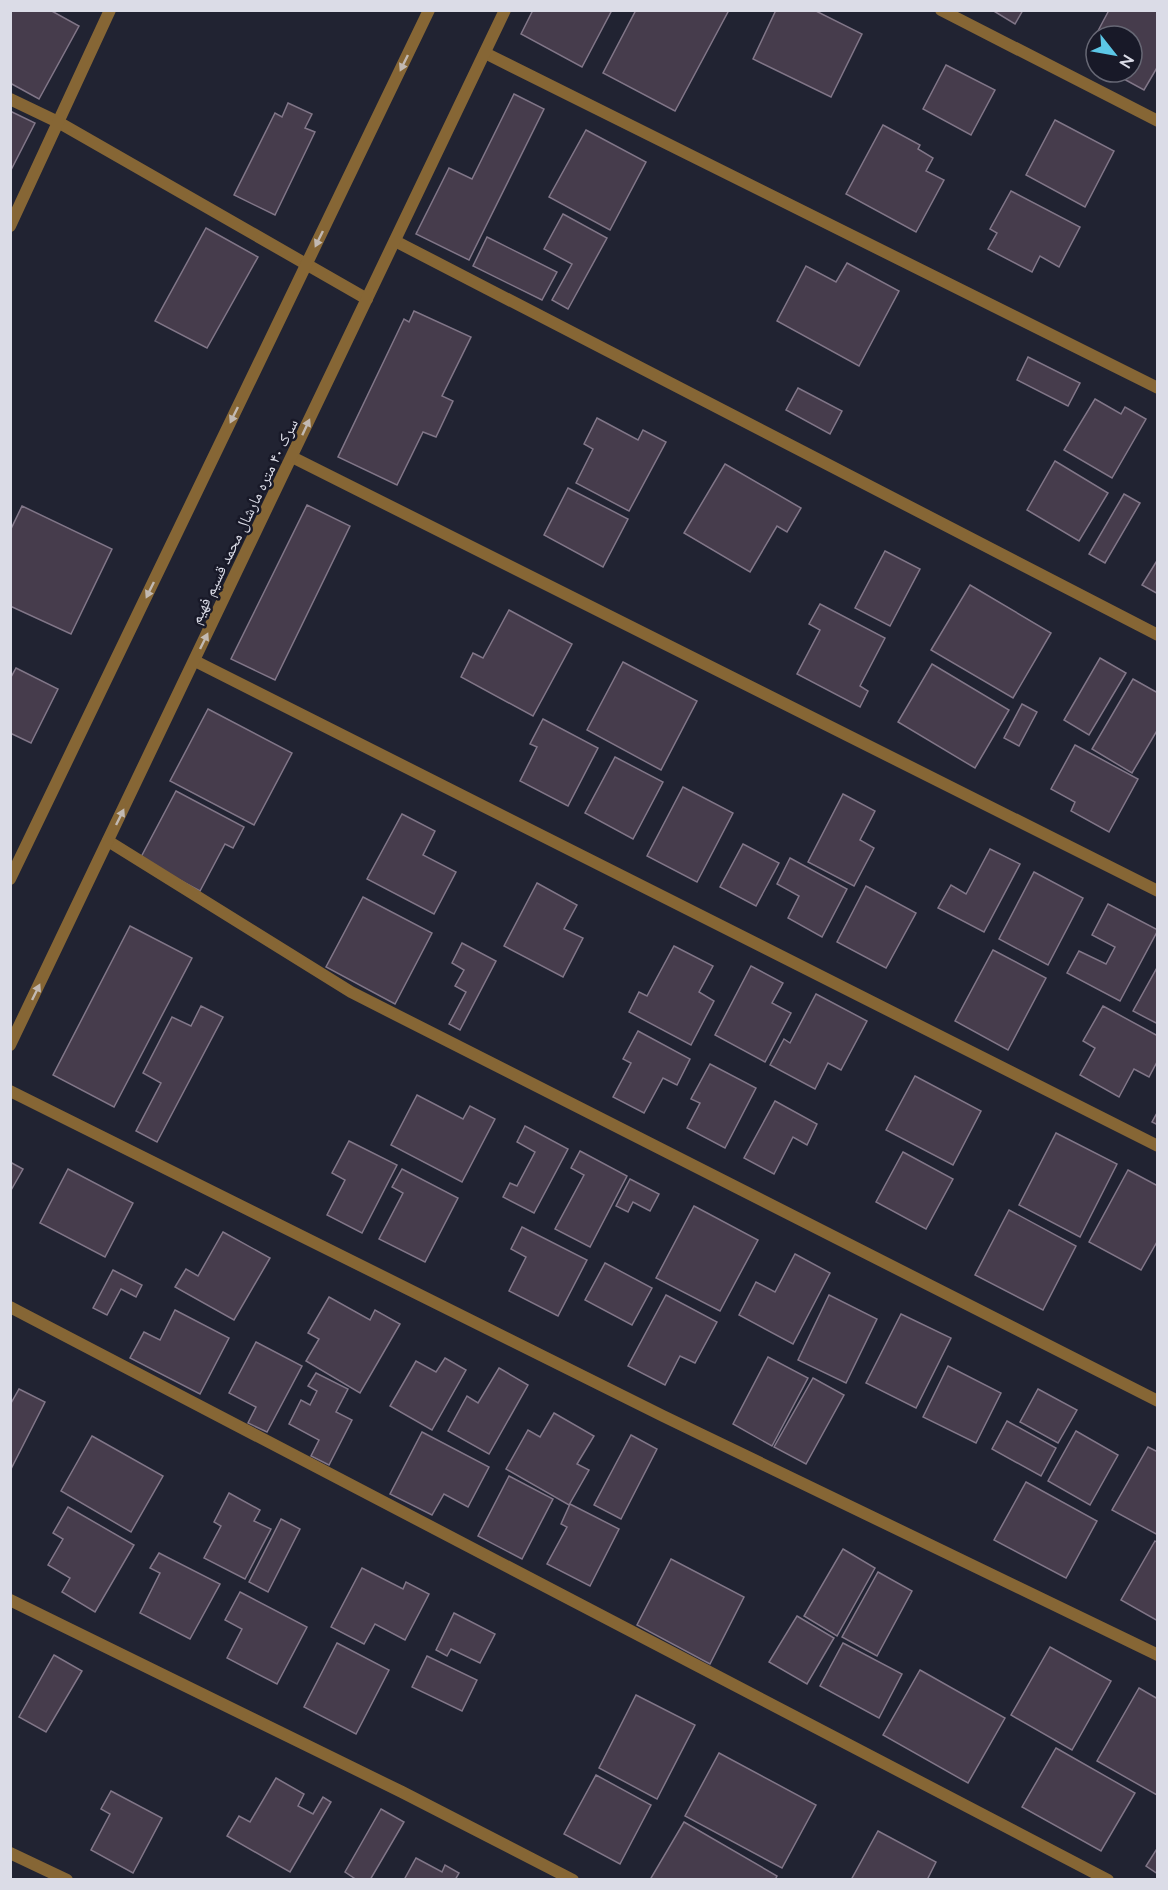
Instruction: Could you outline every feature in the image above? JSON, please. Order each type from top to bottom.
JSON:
[{"type":"street","points":[[10,226],[110,10]]},
{"type":"street","points":[[10,879],[429,10]]},
{"type":"street","name":"سرک ۴۰ متره مارشال محمد قسیم فهیم","points":[[10,1045],[506,10]]},
{"type":"street","points":[[941,10],[1158,121]]},
{"type":"street","points":[[485,53],[1158,388]]},
{"type":"street","points":[[10,99],[58,122],[367,299]]},
{"type":"street","points":[[395,241],[1158,635]]},
{"type":"street","points":[[292,457],[1158,891]]},
{"type":"street","points":[[195,661],[1158,1146]]},
{"type":"street","points":[[108,841],[351,992],[1158,1401]]},
{"type":"street","points":[[10,1091],[663,1416],[1158,1655]]},
{"type":"street","points":[[10,1307],[1108,1880]]},
{"type":"street","points":[[10,1600],[402,1792],[573,1880]]},
{"type":"street","points":[[10,1852],[67,1880]]},
{"type":"building","points":[[10,10],[50,10],[79,26],[39,99],[10,83]]},
{"type":"building","points":[[533,10],[612,10],[582,67],[521,34]]},
{"type":"building","points":[[636,10],[729,10],[675,111],[603,73]]},
{"type":"building","points":[[776,10],[814,10],[862,34],[831,97],[753,59]]},
{"type":"building","points":[[992,10],[1023,10],[1015,24]]},
{"type":"building","points":[[1106,10],[1158,10],[1158,66],[1144,90],[1133,84],[1144,84],[1144,24],[1102,24],[1108,12]]},
{"type":"building","points":[[946,65],[995,90],[971,135],[923,109]]},
{"type":"building","points":[[514,94],[544,109],[469,260],[416,234],[449,168],[472,179]]},
{"type":"building","points":[[288,103],[312,114],[305,128],[315,132],[275,215],[234,195],[275,113],[282,117]]},
{"type":"building","points":[[10,111],[35,123],[10,172]]},
{"type":"building","points":[[1055,120],[1114,151],[1085,207],[1026,175]]},
{"type":"building","points":[[883,125],[920,145],[918,149],[933,158],[926,171],[944,180],[916,232],[846,194]]},
{"type":"building","points":[[586,130],[646,162],[610,230],[549,197]]},
{"type":"building","points":[[1011,191],[1080,227],[1059,267],[1040,256],[1032,272],[988,249],[997,233],[990,229]]},
{"type":"building","points":[[563,214],[607,238],[568,309],[552,300],[572,264],[544,249]]},
{"type":"building","points":[[206,228],[258,257],[207,348],[155,321]]},
{"type":"building","points":[[487,237],[557,272],[542,300],[473,266]]},
{"type":"building","points":[[847,263],[899,291],[859,366],[777,321],[806,266],[836,282]]},
{"type":"building","points":[[414,311],[471,337],[442,396],[453,401],[436,437],[423,432],[397,485],[338,457],[404,319],[409,322]]},
{"type":"building","points":[[1028,357],[1080,383],[1068,406],[1017,380]]},
{"type":"building","points":[[798,388],[842,411],[830,434],[786,410]]},
{"type":"building","points":[[1095,399],[1121,414],[1125,407],[1146,419],[1112,478],[1064,450]]},
{"type":"building","points":[[597,418],[638,440],[643,430],[666,442],[629,511],[576,483],[593,449],[584,444]]},
{"type":"building","points":[[1055,461],[1108,493],[1079,541],[1027,510]]},
{"type":"building","points":[[725,464],[801,508],[787,532],[777,526],[750,572],[684,533]]},
{"type":"building","points":[[568,488],[628,519],[603,567],[544,535]]},
{"type":"building","points":[[1124,494],[1140,503],[1105,563],[1089,554]]},
{"type":"building","points":[[307,505],[350,526],[275,680],[231,659]]},
{"type":"building","points":[[22,506],[112,549],[71,634],[10,606],[10,531]]},
{"type":"building","points":[[885,551],[920,569],[890,626],[855,608]]},
{"type":"building","points":[[1158,559],[1158,594],[1142,585]]},
{"type":"building","points":[[970,585],[1051,633],[1013,698],[931,650]]},
{"type":"building","points":[[820,604],[885,638],[860,686],[868,691],[860,707],[797,674],[820,630],[809,624]]},
{"type":"building","points":[[509,610],[572,644],[533,716],[461,677],[473,653],[483,658]]},
{"type":"building","points":[[1100,658],[1126,673],[1089,735],[1064,720]]},
{"type":"building","points":[[623,662],[697,701],[661,770],[587,730]]},
{"type":"building","points":[[932,664],[1009,710],[975,768],[898,722]]},
{"type":"building","points":[[16,668],[58,689],[31,743],[10,733],[10,679]]},
{"type":"building","points":[[1133,679],[1158,693],[1158,729],[1132,773],[1092,749]]},
{"type":"building","points":[[1022,704],[1037,712],[1019,746],[1004,738]]},
{"type":"building","points":[[208,709],[292,753],[254,825],[170,781]]},
{"type":"building","points":[[543,719],[598,748],[568,806],[520,781],[537,747],[530,744]]},
{"type":"building","points":[[1075,745],[1138,779],[1109,832],[1071,811],[1075,802],[1051,789]]},
{"type":"building","points":[[615,757],[663,782],[633,839],[585,813]]},
{"type":"building","points":[[683,787],[733,813],[697,882],[647,856]]},
{"type":"building","points":[[176,791],[244,827],[233,848],[225,844],[200,891],[140,859]]},
{"type":"building","points":[[843,794],[875,811],[860,840],[874,848],[854,886],[808,862]]},
{"type":"building","points":[[402,814],[435,831],[423,855],[456,872],[434,914],[367,879]]},
{"type":"building","points":[[743,844],[779,863],[756,906],[720,887]]},
{"type":"building","points":[[990,849],[1020,864],[984,932],[938,908],[951,885],[966,894]]},
{"type":"building","points":[[790,858],[847,889],[822,937],[788,918],[799,896],[777,884]]},
{"type":"building","points":[[1034,872],[1083,898],[1048,965],[999,939]]},
{"type":"building","points":[[537,883],[577,905],[564,929],[583,938],[563,977],[504,946]]},
{"type":"building","points":[[866,886],[916,913],[886,968],[837,942]]},
{"type":"building","points":[[363,897],[432,933],[395,1004],[326,967]]},
{"type":"building","points":[[1108,904],[1158,930],[1120,1001],[1067,973],[1079,951],[1106,964],[1115,947],[1092,935]]},
{"type":"building","points":[[130,926],[192,958],[114,1107],[53,1075]]},
{"type":"building","points":[[462,943],[496,961],[460,1030],[449,1024],[466,992],[455,986],[464,970],[452,963]]},
{"type":"building","points":[[674,946],[713,966],[699,992],[714,1001],[691,1045],[629,1012],[639,992],[647,996]]},
{"type":"building","points":[[993,950],[1046,978],[1008,1050],[955,1021]]},
{"type":"building","points":[[751,966],[783,983],[772,1003],[791,1013],[765,1062],[715,1035]]},
{"type":"building","points":[[1158,966],[1158,1024],[1133,1011]]},
{"type":"building","points":[[816,994],[867,1021],[841,1070],[828,1063],[815,1089],[770,1065],[784,1039],[790,1043]]},
{"type":"building","points":[[201,1006],[223,1017],[157,1142],[136,1131],[161,1083],[143,1073],[172,1017],[191,1026]]},
{"type":"building","points":[[1103,1006],[1158,1036],[1158,1060],[1149,1077],[1134,1069],[1119,1097],[1080,1075],[1095,1048],[1083,1041]]},
{"type":"building","points":[[638,1031],[690,1059],[677,1085],[663,1078],[644,1113],[613,1097],[631,1063],[623,1059]]},
{"type":"building","points":[[710,1064],[756,1088],[725,1148],[687,1128],[700,1103],[691,1099]]},
{"type":"building","points":[[915,1076],[981,1111],[953,1165],[886,1130]]},
{"type":"building","points":[[417,1095],[463,1119],[470,1106],[495,1119],[462,1182],[391,1145]]},
{"type":"building","points":[[775,1101],[817,1124],[807,1145],[793,1137],[774,1174],[744,1158]]},
{"type":"building","points":[[1158,1111],[1158,1125],[1152,1122]]},
{"type":"building","points":[[525,1126],[568,1149],[534,1213],[503,1197],[510,1183],[517,1186],[535,1152],[517,1142]]},
{"type":"building","points":[[1056,1133],[1117,1164],[1080,1237],[1019,1205]]},
{"type":"building","points":[[349,1141],[397,1165],[362,1233],[327,1215],[345,1180],[332,1173]]},
{"type":"building","points":[[580,1151],[627,1176],[590,1247],[555,1229],[584,1175],[571,1168]]},
{"type":"building","points":[[903,1152],[953,1179],[926,1229],[876,1202]]},
{"type":"building","points":[[10,1162],[23,1169],[10,1192]]},
{"type":"building","points":[[68,1169],[133,1203],[105,1257],[40,1223]]},
{"type":"building","points":[[402,1169],[458,1198],[425,1262],[379,1239],[403,1193],[392,1187]]},
{"type":"building","points":[[1128,1170],[1158,1186],[1158,1240],[1141,1270],[1089,1242]]},
{"type":"building","points":[[630,1179],[659,1194],[650,1211],[633,1202],[628,1212],[616,1206]]},
{"type":"building","points":[[694,1206],[758,1240],[720,1311],[656,1278]]},
{"type":"building","points":[[1009,1210],[1076,1246],[1043,1310],[975,1275]]},
{"type":"building","points":[[522,1227],[587,1260],[558,1316],[509,1291],[526,1257],[511,1249]]},
{"type":"building","points":[[223,1232],[270,1258],[234,1320],[175,1287],[186,1269],[198,1276]]},
{"type":"building","points":[[795,1254],[830,1273],[793,1344],[739,1315],[756,1282],[775,1292]]},
{"type":"building","points":[[605,1263],[652,1288],[632,1325],[585,1300]]},
{"type":"building","points":[[113,1270],[142,1285],[136,1297],[121,1289],[107,1315],[93,1308]]},
{"type":"building","points":[[666,1295],[717,1322],[695,1363],[680,1356],[665,1385],[628,1366]]},
{"type":"building","points":[[829,1295],[877,1319],[846,1383],[798,1360]]},
{"type":"building","points":[[329,1297],[370,1320],[375,1310],[400,1324],[360,1393],[306,1361],[319,1339],[308,1333]]},
{"type":"building","points":[[175,1310],[229,1338],[200,1394],[130,1358],[144,1332],[160,1340]]},
{"type":"building","points":[[901,1314],[951,1338],[916,1408],[866,1383]]},
{"type":"building","points":[[256,1342],[302,1366],[267,1432],[248,1423],[256,1407],[229,1393]]},
{"type":"building","points":[[768,1357],[808,1378],[772,1446],[733,1424]]},
{"type":"building","points":[[445,1358],[466,1370],[432,1430],[390,1406],[416,1361],[436,1372]]},
{"type":"building","points":[[948,1366],[1001,1393],[976,1443],[923,1417]]},
{"type":"building","points":[[499,1368],[528,1385],[489,1454],[448,1431],[467,1396],[478,1403]]},
{"type":"building","points":[[316,1373],[348,1389],[336,1412],[352,1420],[329,1465],[311,1456],[319,1440],[289,1424],[301,1400],[310,1405],[317,1391],[308,1386]]},
{"type":"building","points":[[813,1378],[844,1395],[806,1464],[774,1447]]},
{"type":"building","points":[[19,1389],[45,1402],[10,1471],[10,1405]]},
{"type":"building","points":[[1038,1389],[1077,1410],[1058,1443],[1020,1422]]},
{"type":"building","points":[[554,1413],[594,1436],[577,1464],[589,1470],[569,1505],[506,1469],[528,1430],[540,1437]]},
{"type":"building","points":[[1007,1421],[1056,1448],[1041,1476],[992,1449]]},
{"type":"building","points":[[1076,1431],[1118,1455],[1090,1505],[1048,1481]]},
{"type":"building","points":[[422,1432],[489,1467],[468,1507],[444,1494],[432,1515],[390,1494]]},
{"type":"building","points":[[631,1435],[657,1449],[621,1519],[594,1505]]},
{"type":"building","points":[[92,1436],[163,1476],[131,1532],[61,1491]]},
{"type":"building","points":[[1148,1447],[1158,1452],[1158,1535],[1112,1510]]},
{"type":"building","points":[[509,1476],[553,1499],[522,1559],[478,1536]]},
{"type":"building","points":[[1026,1482],[1097,1521],[1066,1578],[994,1540]]},
{"type":"building","points":[[229,1493],[260,1510],[254,1521],[271,1529],[245,1579],[204,1558],[221,1526],[214,1522]]},
{"type":"building","points":[[570,1504],[619,1529],[590,1586],[547,1564],[567,1527],[561,1524]]},
{"type":"building","points":[[68,1507],[134,1545],[95,1612],[62,1592],[70,1578],[48,1565],[63,1539],[53,1533]]},
{"type":"building","points":[[281,1519],[300,1529],[268,1592],[249,1582]]},
{"type":"building","points":[[1155,1541],[1158,1543],[1158,1621],[1121,1600]]},
{"type":"building","points":[[843,1549],[875,1568],[837,1636],[804,1616]]},
{"type":"building","points":[[159,1553],[220,1584],[190,1639],[140,1613],[160,1573],[150,1568]]},
{"type":"building","points":[[671,1559],[744,1597],[710,1664],[637,1625]]},
{"type":"building","points":[[362,1568],[403,1589],[406,1582],[429,1594],[405,1640],[375,1624],[364,1644],[331,1627]]},
{"type":"building","points":[[878,1572],[912,1591],[877,1656],[842,1637]]},
{"type":"building","points":[[240,1592],[307,1627],[277,1684],[227,1658],[242,1629],[225,1620]]},
{"type":"building","points":[[454,1613],[495,1634],[480,1663],[451,1649],[447,1656],[436,1650]]},
{"type":"building","points":[[797,1616],[834,1638],[807,1684],[769,1662]]},
{"type":"building","points":[[337,1643],[389,1670],[356,1734],[304,1707]]},
{"type":"building","points":[[843,1643],[902,1674],[879,1718],[820,1686]]},
{"type":"building","points":[[1050,1647],[1111,1681],[1072,1750],[1011,1715]]},
{"type":"building","points":[[54,1655],[82,1671],[46,1732],[19,1717]]},
{"type":"building","points":[[427,1656],[477,1680],[462,1711],[412,1687]]},
{"type":"building","points":[[920,1670],[1005,1718],[968,1783],[883,1735]]},
{"type":"building","points":[[1139,1688],[1158,1699],[1157,1795],[1097,1761]]},
{"type":"building","points":[[636,1695],[695,1725],[657,1799],[599,1768]]},
{"type":"building","points":[[1056,1748],[1135,1793],[1101,1851],[1022,1807]]},
{"type":"building","points":[[719,1753],[816,1805],[782,1868],[685,1816]]},
{"type":"building","points":[[596,1775],[651,1805],[620,1864],[564,1834]]},
{"type":"building","points":[[276,1778],[304,1794],[298,1806],[313,1814],[323,1797],[331,1802],[290,1872],[227,1836],[239,1816],[250,1822]]},
{"type":"building","points":[[111,1791],[162,1818],[133,1873],[91,1850],[110,1814],[101,1809]]},
{"type":"building","points":[[381,1809],[404,1822],[370,1880],[357,1880],[345,1872]]},
{"type":"building","points":[[684,1822],[777,1876],[775,1880],[654,1880],[651,1878]]},
{"type":"building","points":[[878,1831],[936,1862],[927,1880],[851,1880]]},
{"type":"building","points":[[1158,1847],[1158,1874],[1146,1866]]},
{"type":"building","points":[[416,1858],[442,1872],[445,1865],[459,1873],[455,1880],[404,1880]]}]
